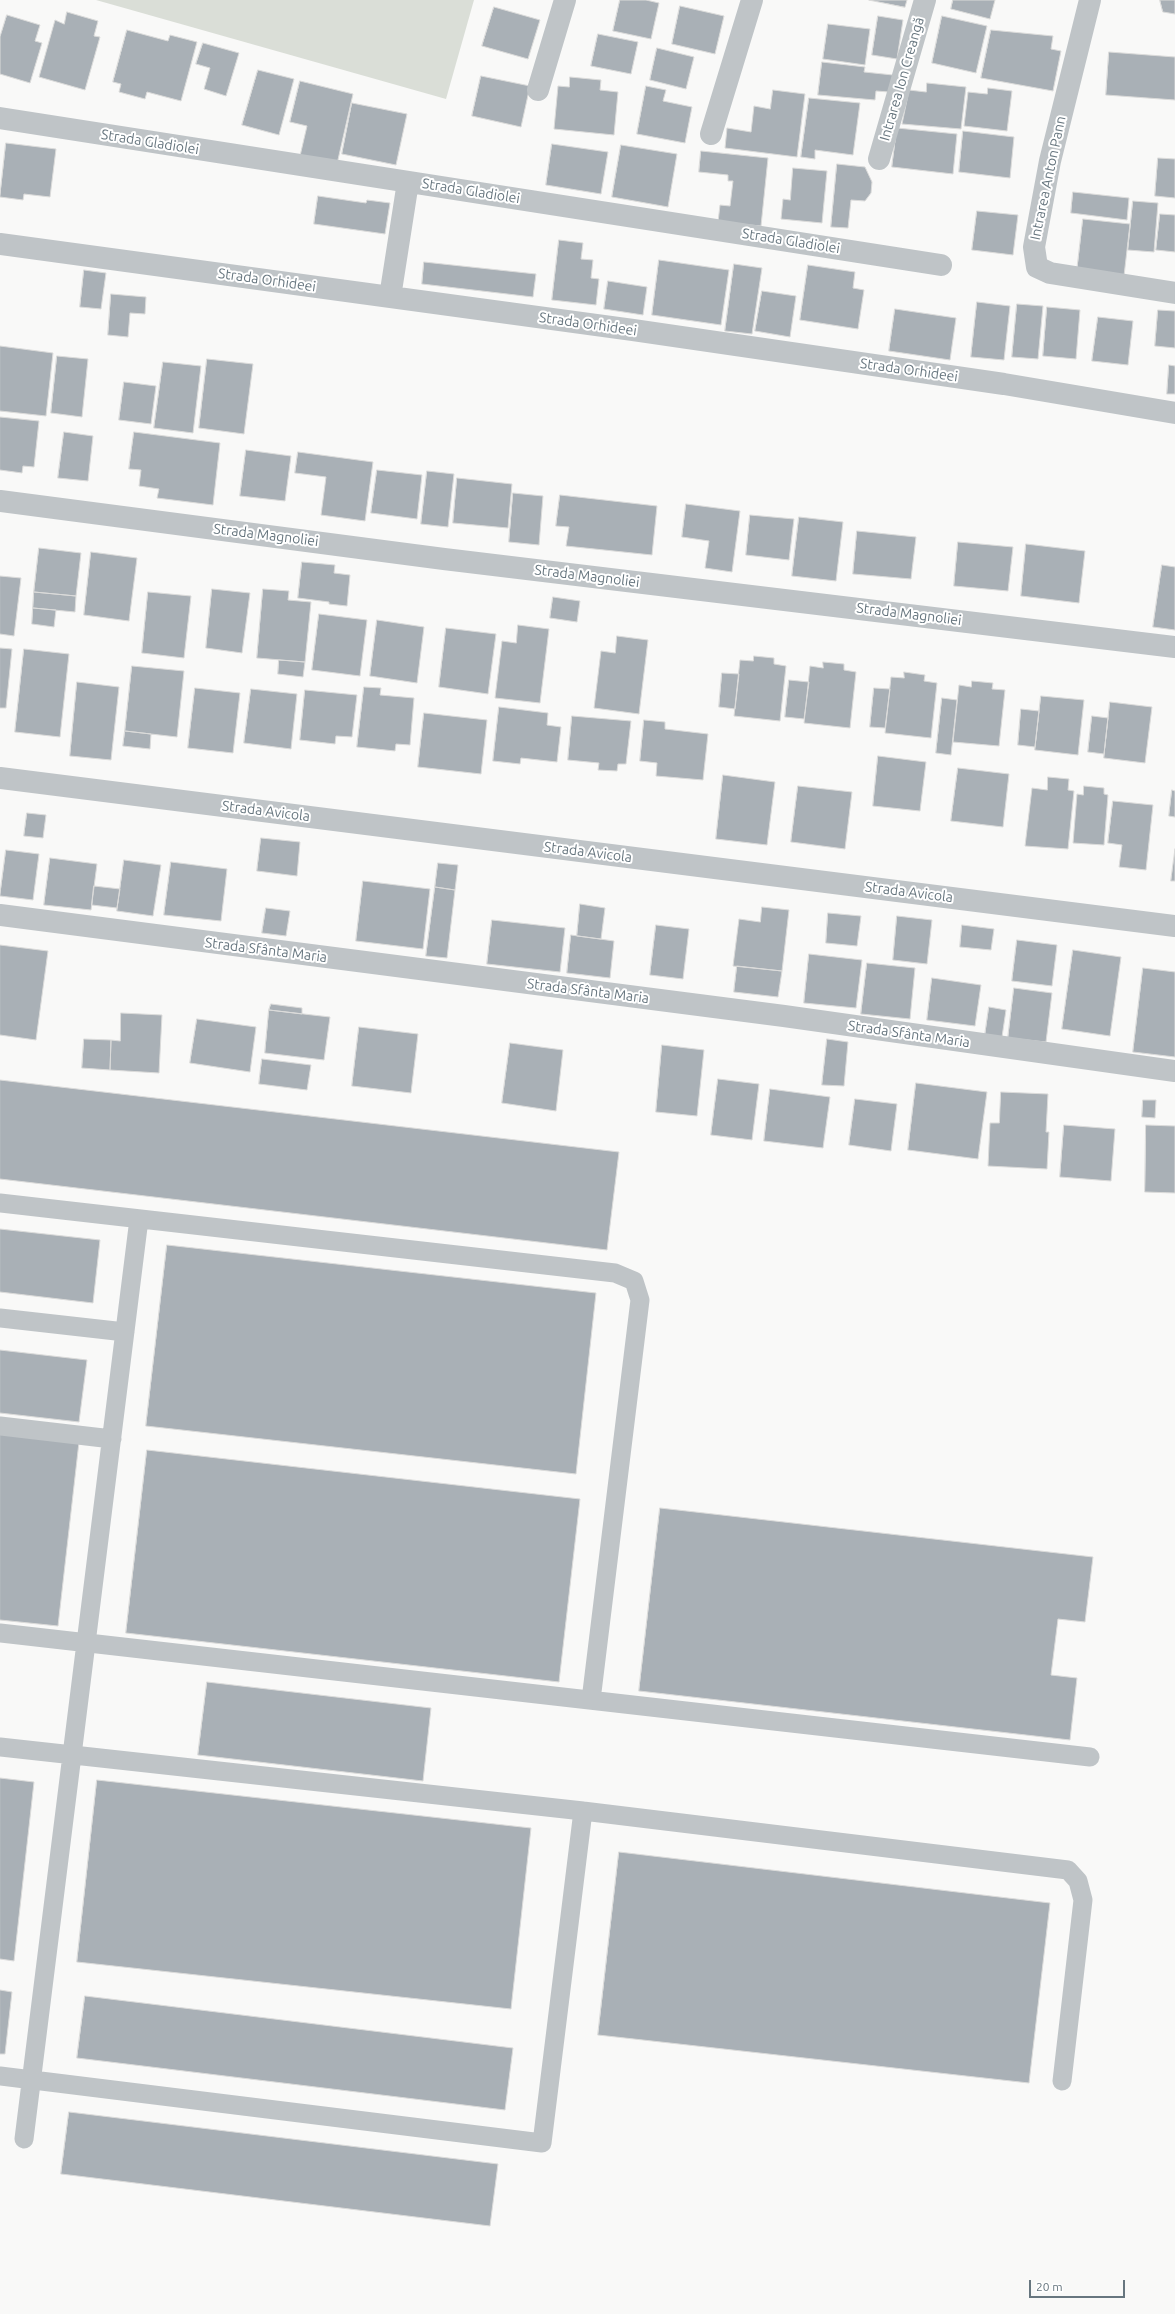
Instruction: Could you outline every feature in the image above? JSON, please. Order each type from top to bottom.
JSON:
[{"type":"street","points":[[538,90],[565,0]]},
{"type":"street","points":[[711,134],[752,0]]},
{"type":"street","name":"Intrarea Ion Creangă","points":[[879,159],[925,0]]},
{"type":"street","name":"Intrarea Anton Pann","points":[[1090,0],[1050,161],[1034,247],[1037,267],[1050,273],[1175,293]]},
{"type":"street","name":"Strada Gladiolei","points":[[0,118],[941,265]]},
{"type":"street","points":[[390,297],[408,182]]},
{"type":"street","name":"Strada Orhideei","points":[[0,244],[850,362],[1175,413]]},
{"type":"street","name":"Strada Magnoliei","points":[[0,501],[444,559],[1175,647]]},
{"type":"street","name":"Strada Avicola","points":[[0,778],[1175,926]]},
{"type":"street","name":"Strada Sfânta Maria","points":[[0,915],[768,1014],[1175,1071]]},
{"type":"lane","points":[[0,1203],[615,1273],[634,1281],[640,1300],[592,1700]]},
{"type":"lane","points":[[24,2138],[139,1219]]},
{"type":"lane","points":[[0,1318],[125,1332]]},
{"type":"lane","points":[[0,1426],[112,1439]]},
{"type":"lane","points":[[0,1633],[1090,1757]]},
{"type":"lane","points":[[0,1747],[72,1756],[583,1810],[1068,1870],[1078,1881],[1083,1900],[1062,2081]]},
{"type":"lane","points":[[0,2076],[542,2143],[583,1810]]},
{"type":"shaded area","points":[[96,0],[474,0],[446,99]]},
{"type":"building","points":[[620,0],[646,0],[659,3],[651,39],[613,31]]},
{"type":"building","points":[[869,0],[907,0],[905,7]]},
{"type":"building","points":[[953,0],[995,0],[990,19],[951,9]]},
{"type":"building","points":[[1160,0],[1175,0],[1175,14],[1163,12]]},
{"type":"building","points":[[680,6],[724,16],[715,54],[672,44]]},
{"type":"building","points":[[494,7],[540,20],[528,59],[482,46]]},
{"type":"building","points":[[67,12],[98,21],[94,36],[100,37],[85,90],[39,77],[55,20],[64,24]]},
{"type":"building","points":[[7,15],[40,25],[35,41],[42,43],[30,83],[0,74],[0,37]]},
{"type":"building","points":[[878,16],[903,20],[897,59],[872,55]]},
{"type":"building","points":[[942,16],[987,26],[976,73],[932,63]]},
{"type":"building","points":[[828,24],[870,29],[865,65],[823,59]]},
{"type":"building","points":[[127,30],[168,41],[170,35],[197,42],[181,101],[147,92],[145,99],[119,92],[121,84],[113,82]]},
{"type":"building","points":[[991,30],[1053,36],[1051,49],[1061,51],[1053,91],[981,78]]},
{"type":"building","points":[[598,34],[638,42],[631,74],[591,66]]},
{"type":"building","points":[[203,43],[239,53],[226,96],[204,89],[210,68],[196,64]]},
{"type":"building","points":[[657,48],[694,57],[686,89],[650,80]]},
{"type":"building","points":[[1109,52],[1175,57],[1175,100],[1106,95]]},
{"type":"building","points":[[822,62],[865,67],[864,72],[893,75],[889,92],[876,91],[875,100],[818,95]]},
{"type":"building","points":[[258,70],[294,79],[279,135],[242,125]]},
{"type":"building","points":[[481,76],[530,86],[521,127],[472,116]]},
{"type":"building","points":[[570,77],[601,80],[600,90],[618,92],[614,135],[554,129],[558,86],[569,87]]},
{"type":"building","points":[[300,81],[353,94],[337,164],[300,156],[307,126],[290,122]]},
{"type":"building","points":[[927,83],[966,87],[961,129],[902,124],[909,90],[926,92]]},
{"type":"building","points":[[646,86],[666,90],[663,101],[692,107],[685,143],[637,134]]},
{"type":"building","points":[[988,88],[1012,91],[1007,131],[964,126],[968,92],[987,94]]},
{"type":"building","points":[[773,90],[805,94],[797,157],[725,148],[727,128],[751,132],[754,106],[770,109]]},
{"type":"building","points":[[809,98],[860,103],[853,155],[815,150],[815,159],[801,157]]},
{"type":"building","points":[[352,103],[407,114],[396,165],[342,154]]},
{"type":"building","points":[[897,128],[957,134],[953,174],[892,167]]},
{"type":"building","points":[[963,131],[1014,137],[1010,178],[959,172]]},
{"type":"building","points":[[6,143],[56,149],[50,197],[24,194],[23,200],[0,197]]},
{"type":"building","points":[[552,144],[608,152],[601,194],[546,185]]},
{"type":"building","points":[[621,145],[677,154],[668,207],[612,197]]},
{"type":"building","points":[[701,151],[768,158],[761,226],[718,222],[720,205],[730,206],[733,181],[728,181],[728,175],[699,172]]},
{"type":"building","points":[[1158,158],[1175,159],[1175,198],[1155,196]]},
{"type":"building","points":[[837,164],[865,167],[872,182],[871,193],[865,201],[851,200],[848,228],[831,227]]},
{"type":"building","points":[[793,168],[827,171],[822,223],[781,219],[783,199],[790,200]]},
{"type":"building","points":[[1073,192],[1129,198],[1127,220],[1071,213]]},
{"type":"building","points":[[318,196],[366,203],[367,200],[390,203],[385,234],[314,224]]},
{"type":"building","points":[[1133,201],[1158,203],[1154,252],[1128,250]]},
{"type":"building","points":[[977,211],[1018,215],[1013,255],[972,250]]},
{"type":"building","points":[[1160,214],[1175,215],[1175,252],[1156,250]]},
{"type":"building","points":[[1083,219],[1130,224],[1124,276],[1077,271]]},
{"type":"building","points":[[559,240],[583,243],[581,259],[593,260],[591,278],[599,279],[596,305],[552,300]]},
{"type":"building","points":[[659,260],[729,270],[721,325],[652,315]]},
{"type":"building","points":[[424,262],[536,274],[533,297],[422,284]]},
{"type":"building","points":[[734,264],[762,268],[752,334],[725,331]]},
{"type":"building","points":[[808,265],[855,272],[853,288],[864,290],[858,329],[800,320]]},
{"type":"building","points":[[84,270],[106,273],[101,309],[80,307]]},
{"type":"building","points":[[608,281],[647,287],[643,315],[604,309]]},
{"type":"building","points":[[762,291],[796,296],[790,337],[755,331]]},
{"type":"building","points":[[111,294],[146,297],[145,314],[130,313],[128,337],[108,335]]},
{"type":"building","points":[[977,302],[1010,306],[1004,360],[971,357]]},
{"type":"building","points":[[1017,304],[1043,306],[1038,359],[1012,357]]},
{"type":"building","points":[[1047,307],[1080,310],[1076,359],[1043,356]]},
{"type":"building","points":[[895,309],[956,318],[950,360],[889,351]]},
{"type":"building","points":[[1158,310],[1175,311],[1175,348],[1155,346]]},
{"type":"building","points":[[1098,317],[1133,321],[1128,365],[1092,361]]},
{"type":"building","points":[[0,346],[53,353],[46,416],[0,411]]},
{"type":"building","points":[[57,356],[88,359],[82,417],[51,413]]},
{"type":"building","points":[[207,359],[253,364],[244,434],[199,428]]},
{"type":"building","points":[[163,362],[201,366],[193,433],[154,428]]},
{"type":"building","points":[[1169,365],[1175,366],[1175,394],[1167,394]]},
{"type":"building","points":[[124,382],[156,386],[151,424],[119,420]]},
{"type":"building","points":[[0,417],[39,421],[34,467],[23,466],[22,473],[0,470]]},
{"type":"building","points":[[64,432],[93,436],[88,481],[58,478]]},
{"type":"building","points":[[134,432],[220,443],[213,505],[157,498],[159,489],[139,486],[141,470],[129,469]]},
{"type":"building","points":[[246,450],[291,456],[285,501],[240,496]]},
{"type":"building","points":[[298,452],[373,462],[365,521],[321,515],[326,477],[295,473]]},
{"type":"building","points":[[377,470],[422,475],[417,519],[371,513]]},
{"type":"building","points":[[427,471],[454,474],[448,527],[421,524]]},
{"type":"building","points":[[457,478],[512,484],[508,528],[453,523]]},
{"type":"building","points":[[513,493],[543,496],[539,545],[509,542]]},
{"type":"building","points":[[560,495],[657,506],[652,555],[566,546],[569,527],[556,526]]},
{"type":"building","points":[[686,504],[740,511],[732,572],[705,568],[709,541],[682,537]]},
{"type":"building","points":[[750,515],[794,519],[789,560],[746,555]]},
{"type":"building","points":[[799,517],[843,522],[836,581],[792,576]]},
{"type":"building","points":[[857,531],[916,537],[911,579],[853,574]]},
{"type":"building","points":[[958,542],[1013,547],[1008,591],[954,586]]},
{"type":"building","points":[[1026,544],[1085,551],[1079,603],[1021,596]]},
{"type":"building","points":[[39,548],[81,553],[76,596],[34,592]]},
{"type":"building","points":[[91,552],[137,558],[129,621],[84,615]]},
{"type":"building","points":[[302,562],[335,565],[334,573],[350,575],[347,606],[298,598]]},
{"type":"building","points":[[1162,565],[1175,567],[1175,630],[1153,627]]},
{"type":"building","points":[[0,576],[21,578],[14,636],[0,634]]},
{"type":"building","points":[[212,589],[250,593],[242,653],[206,648]]},
{"type":"building","points":[[263,589],[289,591],[288,600],[311,602],[305,662],[257,658]]},
{"type":"building","points":[[34,592],[76,596],[75,612],[33,608]]},
{"type":"building","points":[[148,592],[191,596],[184,658],[142,653]]},
{"type":"building","points":[[553,597],[580,601],[577,622],[550,618]]},
{"type":"building","points":[[33,608],[56,610],[54,627],[32,624]]},
{"type":"building","points":[[319,614],[367,620],[360,676],[312,670]]},
{"type":"building","points":[[377,620],[424,627],[417,683],[370,676]]},
{"type":"building","points":[[518,625],[549,629],[540,703],[495,698],[502,641],[516,643]]},
{"type":"building","points":[[446,628],[496,634],[488,694],[439,687]]},
{"type":"building","points":[[617,636],[648,640],[639,714],[594,708],[601,651],[615,653]]},
{"type":"building","points":[[0,648],[12,649],[6,708],[0,708]]},
{"type":"building","points":[[24,649],[69,654],[60,737],[15,732]]},
{"type":"building","points":[[754,656],[774,658],[774,664],[786,666],[780,721],[734,716],[740,660],[753,661]]},
{"type":"building","points":[[279,660],[305,662],[303,677],[278,674]]},
{"type":"building","points":[[823,662],[844,664],[844,670],[856,672],[850,728],[804,723],[810,666],[823,668]]},
{"type":"building","points":[[132,666],[184,671],[177,737],[125,731]]},
{"type":"building","points":[[904,672],[925,675],[924,681],[937,683],[931,738],[885,733],[891,677],[904,678]]},
{"type":"building","points":[[722,673],[739,674],[735,709],[719,707]]},
{"type":"building","points":[[789,680],[809,682],[804,719],[785,717]]},
{"type":"building","points":[[972,681],[993,683],[992,689],[1005,690],[999,746],[953,742],[959,685],[971,687]]},
{"type":"building","points":[[77,682],[119,687],[111,760],[70,756]]},
{"type":"building","points":[[364,687],[381,688],[380,695],[414,698],[410,745],[396,744],[395,751],[357,747]]},
{"type":"building","points":[[195,688],[240,693],[233,753],[188,748]]},
{"type":"building","points":[[874,688],[890,689],[885,728],[870,727]]},
{"type":"building","points":[[251,689],[297,694],[291,749],[244,743]]},
{"type":"building","points":[[305,690],[357,695],[352,737],[336,736],[335,744],[300,740]]},
{"type":"building","points":[[1041,696],[1084,700],[1078,755],[1035,750]]},
{"type":"building","points":[[942,698],[957,700],[951,755],[936,753]]},
{"type":"building","points":[[1110,702],[1152,707],[1145,763],[1104,758]]},
{"type":"building","points":[[499,707],[548,713],[547,725],[561,727],[557,762],[521,758],[520,764],[493,761]]},
{"type":"building","points":[[1021,709],[1039,711],[1035,747],[1018,745]]},
{"type":"building","points":[[424,713],[487,720],[481,774],[418,767]]},
{"type":"building","points":[[572,716],[631,721],[626,764],[618,764],[617,771],[598,770],[599,763],[568,760]]},
{"type":"building","points":[[1092,716],[1108,718],[1104,754],[1088,752]]},
{"type":"building","points":[[644,720],[665,722],[665,729],[708,734],[703,780],[656,776],[657,763],[640,761]]},
{"type":"building","points":[[125,731],[151,734],[150,749],[123,746]]},
{"type":"building","points":[[878,756],[926,762],[920,811],[873,806]]},
{"type":"building","points":[[958,768],[1009,774],[1003,827],[951,821]]},
{"type":"building","points":[[723,775],[775,782],[767,845],[716,839]]},
{"type":"building","points":[[1048,777],[1069,779],[1068,790],[1074,791],[1068,849],[1025,846],[1032,788],[1047,790]]},
{"type":"building","points":[[798,786],[852,792],[845,849],[791,842]]},
{"type":"building","points":[[1084,786],[1104,788],[1104,794],[1108,795],[1104,845],[1073,843],[1077,794],[1083,795]]},
{"type":"building","points":[[1172,790],[1175,791],[1175,817],[1169,816]]},
{"type":"building","points":[[1113,801],[1153,805],[1146,870],[1119,867],[1122,845],[1108,843]]},
{"type":"building","points":[[27,813],[46,815],[43,838],[24,836]]},
{"type":"building","points":[[261,838],[300,842],[297,876],[257,871]]},
{"type":"building","points":[[1175,849],[1175,881],[1171,881]]},
{"type":"building","points":[[6,850],[39,854],[33,900],[0,896]]},
{"type":"building","points":[[50,858],[97,864],[91,910],[44,905]]},
{"type":"building","points":[[124,860],[161,865],[153,916],[117,911]]},
{"type":"building","points":[[171,862],[227,869],[221,921],[164,915]]},
{"type":"building","points":[[438,863],[458,865],[455,890],[435,887]]},
{"type":"building","points":[[363,881],[430,889],[423,949],[356,941]]},
{"type":"building","points":[[94,886],[120,889],[117,908],[92,905]]},
{"type":"building","points":[[435,887],[455,890],[447,958],[426,956]]},
{"type":"building","points":[[580,904],[605,908],[601,939],[577,936]]},
{"type":"building","points":[[762,907],[789,910],[782,971],[733,966],[739,919],[760,922]]},
{"type":"building","points":[[266,908],[290,911],[286,936],[262,933]]},
{"type":"building","points":[[828,913],[861,916],[857,946],[826,943]]},
{"type":"building","points":[[897,916],[932,920],[927,964],[893,960]]},
{"type":"building","points":[[492,920],[565,928],[560,972],[487,964]]},
{"type":"building","points":[[656,925],[689,929],[683,979],[650,975]]},
{"type":"building","points":[[962,925],[994,929],[991,950],[960,947]]},
{"type":"building","points":[[571,935],[614,941],[610,978],[567,973]]},
{"type":"building","points":[[1017,940],[1057,945],[1052,986],[1012,981]]},
{"type":"building","points":[[0,945],[48,951],[36,1040],[0,1035]]},
{"type":"building","points":[[1073,950],[1121,957],[1110,1036],[1062,1029]]},
{"type":"building","points":[[809,954],[862,960],[856,1008],[804,1003]]},
{"type":"building","points":[[867,963],[915,968],[910,1019],[861,1014]]},
{"type":"building","points":[[737,966],[782,971],[778,997],[734,992]]},
{"type":"building","points":[[1143,968],[1175,972],[1175,1057],[1133,1052]]},
{"type":"building","points":[[932,978],[981,985],[975,1026],[927,1020]]},
{"type":"building","points":[[1014,988],[1052,993],[1046,1042],[1008,1038]]},
{"type":"building","points":[[271,1004],[302,1008],[302,1014],[269,1010]]},
{"type":"building","points":[[989,1007],[1006,1010],[1002,1037],[985,1035]]},
{"type":"building","points":[[269,1010],[330,1017],[324,1060],[265,1053]]},
{"type":"building","points":[[121,1013],[162,1015],[159,1073],[110,1070],[111,1040],[120,1041]]},
{"type":"building","points":[[197,1019],[256,1027],[250,1072],[190,1063]]},
{"type":"building","points":[[359,1027],[418,1034],[411,1093],[352,1086]]},
{"type":"building","points":[[84,1039],[111,1040],[110,1070],[82,1068]]},
{"type":"building","points":[[827,1039],[848,1042],[844,1086],[822,1085]]},
{"type":"building","points":[[510,1043],[563,1050],[556,1111],[502,1103]]},
{"type":"building","points":[[662,1045],[704,1050],[697,1116],[656,1112]]},
{"type":"building","points":[[262,1059],[311,1065],[307,1090],[259,1084]]},
{"type":"building","points":[[718,1079],[759,1084],[752,1140],[711,1135]]},
{"type":"building","points":[[0,1080],[619,1152],[607,1250],[0,1179]]},
{"type":"building","points":[[916,1083],[987,1092],[978,1159],[908,1150]]},
{"type":"building","points":[[770,1089],[830,1097],[823,1148],[764,1141]]},
{"type":"building","points":[[1001,1092],[1048,1094],[1046,1132],[1049,1132],[1047,1169],[988,1166],[990,1123],[999,1123]]},
{"type":"building","points":[[855,1099],[897,1104],[891,1151],[849,1145]]},
{"type":"building","points":[[1143,1100],[1156,1100],[1155,1118],[1142,1117]]},
{"type":"building","points":[[1064,1125],[1115,1129],[1111,1181],[1060,1177]]},
{"type":"building","points":[[1146,1125],[1175,1126],[1175,1193],[1145,1192]]},
{"type":"building","points":[[0,1229],[100,1240],[93,1303],[0,1292]]},
{"type":"building","points":[[167,1245],[596,1293],[576,1474],[146,1426]]},
{"type":"building","points":[[0,1350],[87,1360],[79,1422],[0,1413]]},
{"type":"building","points":[[0,1433],[79,1442],[58,1626],[0,1620]]},
{"type":"building","points":[[147,1450],[580,1499],[559,1682],[126,1633]]},
{"type":"building","points":[[660,1508],[1093,1557],[1085,1622],[1058,1619],[1051,1675],[1077,1678],[1070,1740],[639,1691]]},
{"type":"building","points":[[207,1682],[431,1708],[423,1781],[198,1755]]},
{"type":"building","points":[[0,1778],[34,1782],[14,1961],[0,1959]]},
{"type":"building","points":[[97,1780],[531,1828],[511,2009],[77,1962]]},
{"type":"building","points":[[619,1852],[1050,1903],[1029,2083],[598,2035]]},
{"type":"building","points":[[0,1990],[12,1992],[5,2054],[0,2054]]},
{"type":"building","points":[[85,1996],[513,2048],[505,2110],[77,2058]]},
{"type":"building","points":[[69,2112],[498,2164],[490,2226],[61,2174]]}]
